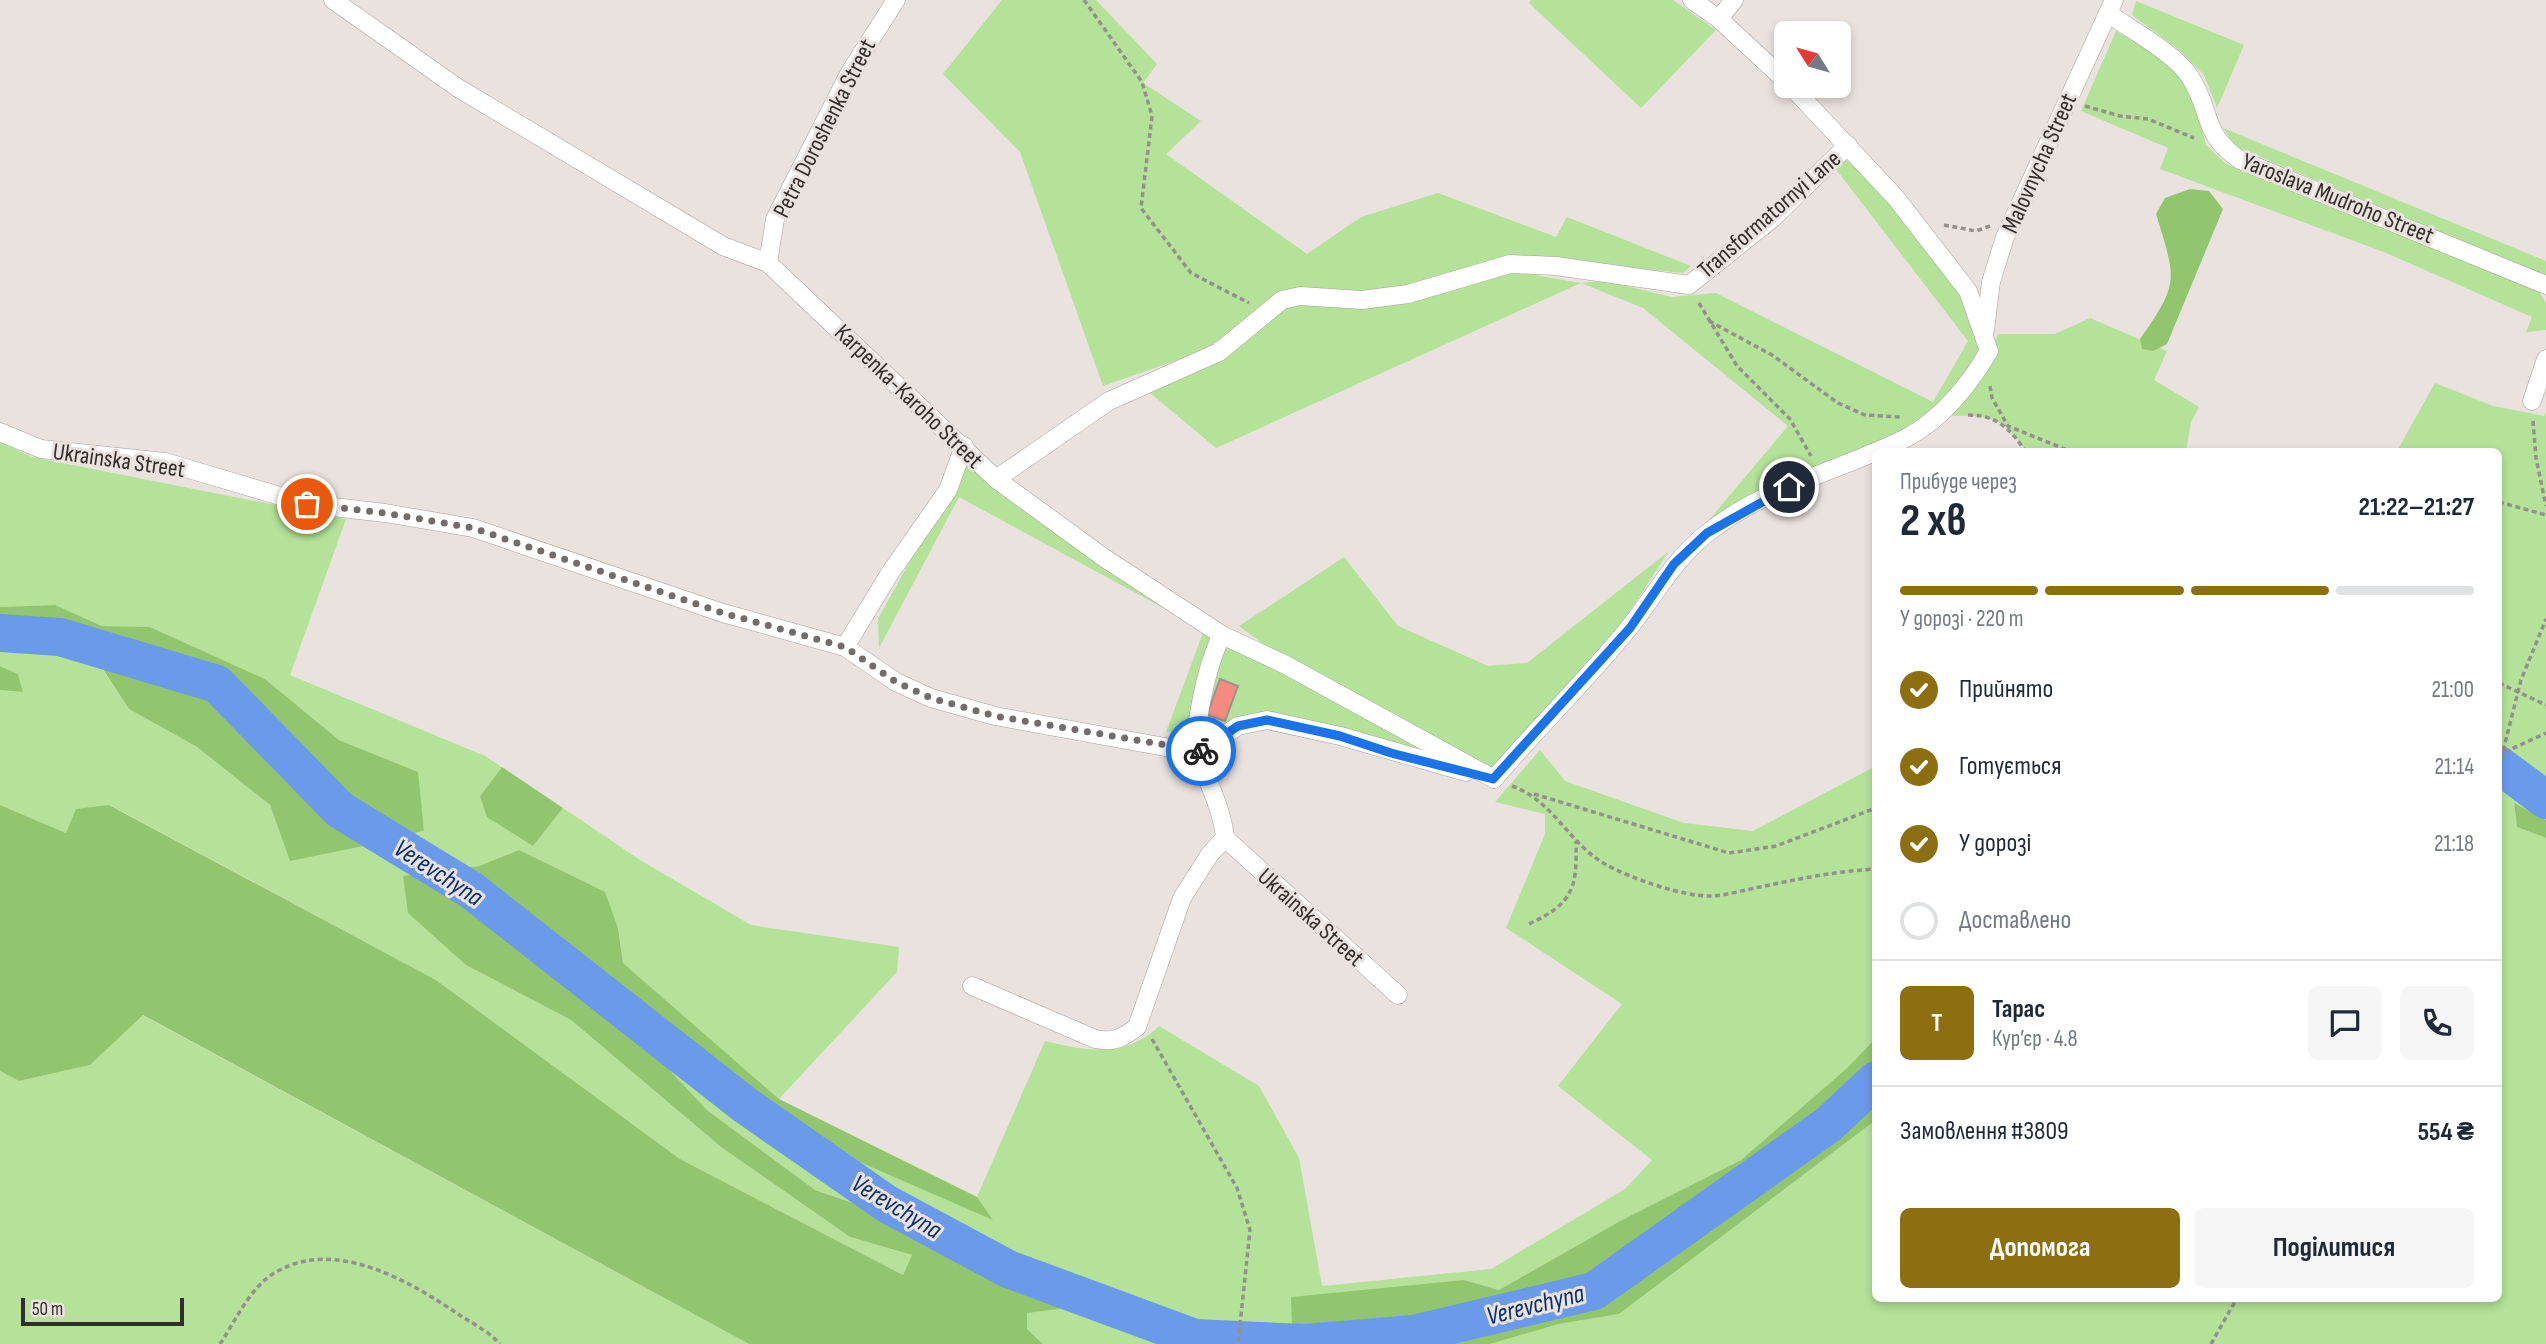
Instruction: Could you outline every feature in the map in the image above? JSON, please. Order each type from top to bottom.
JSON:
[{"type":"street","name":"Karpenka-Karoho Street","points":[[333,0],[458,88],[723,246],[768,263],[996,479],[1103,557],[1222,635],[1284,664],[1493,779]]},
{"type":"street","name":"Petra Doroshenka Street","points":[[768,263],[775,219],[850,72],[896,0]]},
{"type":"street","points":[[1692,0],[1718,19],[1774,70]]},
{"type":"street","points":[[1718,19],[1734,0]]},
{"type":"street","name":"Malovnycha Street","points":[[1987,342],[1992,282],[2015,212],[2111,6]]},
{"type":"street","name":"Yaroslava Mudroho Street","points":[[2111,6],[2178,62],[2190,77],[2209,129],[2222,147],[2240,160],[2546,285]]},
{"type":"street","points":[[1803,98],[1896,198],[1968,291],[1987,342],[1973,380],[1936,416],[1908,437],[1881,448]]},
{"type":"street","name":"Transformatornyi Lane","points":[[996,479],[1109,401],[1219,352],[1282,300],[1300,296],[1362,300],[1408,294],[1510,264],[1556,266],[1689,285],[1773,218],[1848,145]]},
{"type":"street","points":[[2532,401],[2546,359]]},
{"type":"street","name":"Ukrainska Street","points":[[0,432],[41,449],[165,462],[307,504],[385,513],[473,528],[723,613],[845,647],[896,682],[931,698],[995,716],[1198,753]]},
{"type":"street","points":[[845,647],[890,573],[948,490],[964,446]]},
{"type":"street","points":[[1198,753],[1238,726],[1267,720],[1340,736],[1391,753],[1493,779],[1630,628],[1674,564],[1707,533],[1766,498],[1872,452]]},
{"type":"street","points":[[972,986],[1095,1039],[1110,1042],[1121,1039],[1137,1027],[1143,1018],[1182,898],[1210,853],[1225,838],[1223,815],[1198,753],[1198,722],[1222,635]]},
{"type":"street","name":"Ukrainska Street","points":[[1225,838],[1398,995]]},
{"type":"path","points":[[1084,0],[1142,82],[1152,116],[1141,208],[1191,273],[1267,312]]},
{"type":"path","points":[[2062,110],[2086,106],[2120,116],[2148,119],[2182,131],[2206,145],[2222,147]]},
{"type":"path","points":[[1939,223],[1950,229],[1976,231],[2015,212]]},
{"type":"path","points":[[1689,285],[1737,366],[1790,419],[1821,473]]},
{"type":"path","points":[[1709,321],[1772,355],[1838,403],[1865,415],[1977,415],[2062,448]]},
{"type":"path","points":[[1987,342],[1988,378],[1992,398],[2023,448]]},
{"type":"path","points":[[2532,401],[2536,458],[2546,506]]},
{"type":"path","points":[[2502,503],[2546,515]]},
{"type":"path","points":[[2502,760],[2519,692],[2546,619]]},
{"type":"path","points":[[2502,684],[2546,705]]},
{"type":"path","points":[[2505,752],[2546,733]]},
{"type":"path","points":[[1493,779],[1532,794],[1729,853],[1776,846],[1872,810]]},
{"type":"path","points":[[1532,794],[1560,819],[1576,841],[1605,864],[1660,886],[1711,896],[1840,871],[1872,869]]},
{"type":"path","points":[[1529,924],[1550,914],[1566,899],[1576,879],[1576,841]]},
{"type":"path","points":[[1143,1018],[1166,1067],[1237,1188],[1250,1230],[1238,1344]]},
{"type":"path","points":[[220,1344],[253,1292],[276,1272],[306,1261],[347,1261],[414,1284],[500,1344]]},
{"type":"path","points":[[2211,1344],[2235,1302]]},
{"type":"green space","points":[[1002,0],[1096,0],[1157,64],[1143,83],[1201,121],[1166,154],[1307,254],[1361,217],[1438,193],[1556,237],[1567,217],[1691,266],[1683,273],[1512,255],[1394,291],[1354,293],[1289,290],[1203,351],[1103,386],[1020,152],[943,74]]},
{"type":"green space","points":[[1531,0],[1673,0],[1716,30],[1641,108],[1529,3]]},
{"type":"green space","points":[[2136,1],[2244,45],[2217,108],[2204,75],[2178,49],[2132,15]]},
{"type":"green space","points":[[2116,31],[2167,62],[2185,84],[2200,121],[2206,145],[2226,164],[2538,290],[2546,303],[2546,330],[2526,332],[2532,317],[2384,252],[2160,169],[2168,148],[2081,111]]},
{"type":"green space","points":[[2223,128],[2546,261],[2546,276],[2236,147]]},
{"type":"green space","points":[[1845,160],[1861,166],[1960,294],[1979,343],[1976,359],[1937,406],[1905,429],[1709,520],[1788,426],[1643,308],[1581,283],[1605,281],[1672,297],[1716,293],[1933,402],[1968,341],[1835,168]]},
{"type":"green space","points":[[2190,189],[2209,191],[2223,209],[2167,344],[2153,351],[2142,349],[2140,339],[2162,305],[2170,280],[2168,253],[2156,214],[2165,198]]},
{"type":"green space","points":[[1510,271],[1581,283],[1216,448],[1149,392],[1283,309],[1303,301]]},
{"type":"green space","points":[[2090,318],[2167,351],[2154,380],[2199,407],[2191,422],[2187,448],[2024,448],[2009,430],[1992,420],[1972,416],[1945,416],[1965,398],[1979,380],[1998,334],[2055,334]]},
{"type":"green space","points":[[2435,383],[2493,406],[2544,416],[2546,412],[2546,820],[2514,804],[2517,827],[2546,838],[2546,1344],[1490,1344],[1559,1324],[1619,1314],[1872,1123],[1872,1302],[2502,1302],[2502,448],[2399,448]]},
{"type":"green space","points":[[0,442],[32,457],[346,519],[290,675],[485,756],[502,767],[480,796],[533,846],[563,808],[640,860],[751,925],[899,947],[897,972],[779,1099],[623,963],[618,928],[519,850],[479,866],[404,876],[466,965],[571,1020],[721,1147],[850,1237],[912,1255],[903,1275],[680,1159],[436,980],[110,805],[66,833],[0,805],[0,690],[23,692],[18,674],[0,666],[0,626],[90,651],[129,709],[197,747],[270,805],[290,860],[424,829],[417,772],[339,740],[265,679],[150,627],[102,626],[54,605],[0,607]]},
{"type":"green space","points":[[966,459],[1204,630],[959,497],[879,648],[878,619]]},
{"type":"green space","points":[[1669,551],[1618,629],[1495,771],[1262,643],[1239,626],[1344,557],[1398,626],[1488,666],[1527,663]]},
{"type":"green space","points":[[55,605],[102,626],[150,627],[265,679],[339,740],[418,772],[424,830],[402,838],[290,861],[270,805],[197,747],[129,709],[91,651],[0,626],[0,607]]},
{"type":"green space","points":[[1204,630],[1212,640],[1191,723],[1182,730],[1166,732]]},
{"type":"green space","points":[[1223,640],[1463,768],[1273,716],[1203,743],[1203,724]]},
{"type":"green space","points":[[0,666],[18,674],[23,692],[0,690]]},
{"type":"green space","points":[[1540,750],[1565,781],[1684,823],[1753,831],[1872,768],[1872,1042],[1847,1068],[1741,1160],[1620,1221],[1499,1290],[1464,1280],[1292,1323],[1318,1344],[1043,1344],[1027,1329],[1027,1312],[1072,1307],[1052,1271],[815,1190],[707,1110],[632,1031],[664,1030],[802,1137],[992,1219],[977,1197],[1045,1041],[1075,1048],[1105,1050],[1133,1044],[1159,1026],[1259,1086],[1299,1158],[1322,1286],[1491,1269],[1625,1189],[1652,1160],[1558,1086],[1622,1004],[1506,928],[1545,834],[1545,814],[1495,802]]},
{"type":"green space","points":[[502,767],[563,808],[533,846],[487,817],[480,796]]},
{"type":"green space","points":[[2514,803],[2546,820],[2546,838],[2517,827]]},
{"type":"green space","points":[[0,805],[66,833],[76,809],[109,805],[436,980],[680,1159],[903,1275],[912,1255],[850,1237],[721,1147],[571,1020],[466,965],[408,913],[403,876],[479,866],[519,850],[605,892],[618,928],[623,963],[779,1099],[977,1197],[993,1220],[802,1137],[664,1030],[633,1031],[707,1110],[815,1190],[1052,1271],[1073,1307],[1027,1313],[1027,1329],[1043,1344],[749,1344],[143,1015],[90,1065],[19,1081],[0,1071]]},
{"type":"green space","points":[[142,1015],[749,1344],[0,1344],[0,1071],[19,1081],[90,1065]]},
{"type":"green space","points":[[1872,1042],[1872,1123],[1619,1314],[1559,1324],[1490,1344],[1318,1344],[1292,1323],[1291,1297],[1464,1280],[1499,1290],[1620,1221],[1741,1160],[1847,1068]]},
{"type":"building","points":[[1220,679],[1238,686],[1225,721],[1207,715]]},
{"type":"waterway","name":"Verevchyna","points":[[0,633],[60,637],[217,684],[340,810],[471,890],[745,1105],[887,1204],[1008,1269],[1195,1338],[1305,1343],[1414,1334],[1594,1291],[1829,1124],[1872,1084]]},
{"type":"waterway","name":"Verevchyna","points":[[2502,767],[2546,800]]},
{"type":"way so far","points":[[307,504],[385,513],[473,528],[723,613],[845,647],[896,682],[931,698],[995,716],[1198,753],[1201,751]]},
{"type":"route","points":[[1201,751],[1238,726],[1267,720],[1340,736],[1391,753],[1493,779],[1630,628],[1674,564],[1707,533],[1789,487]]}]
